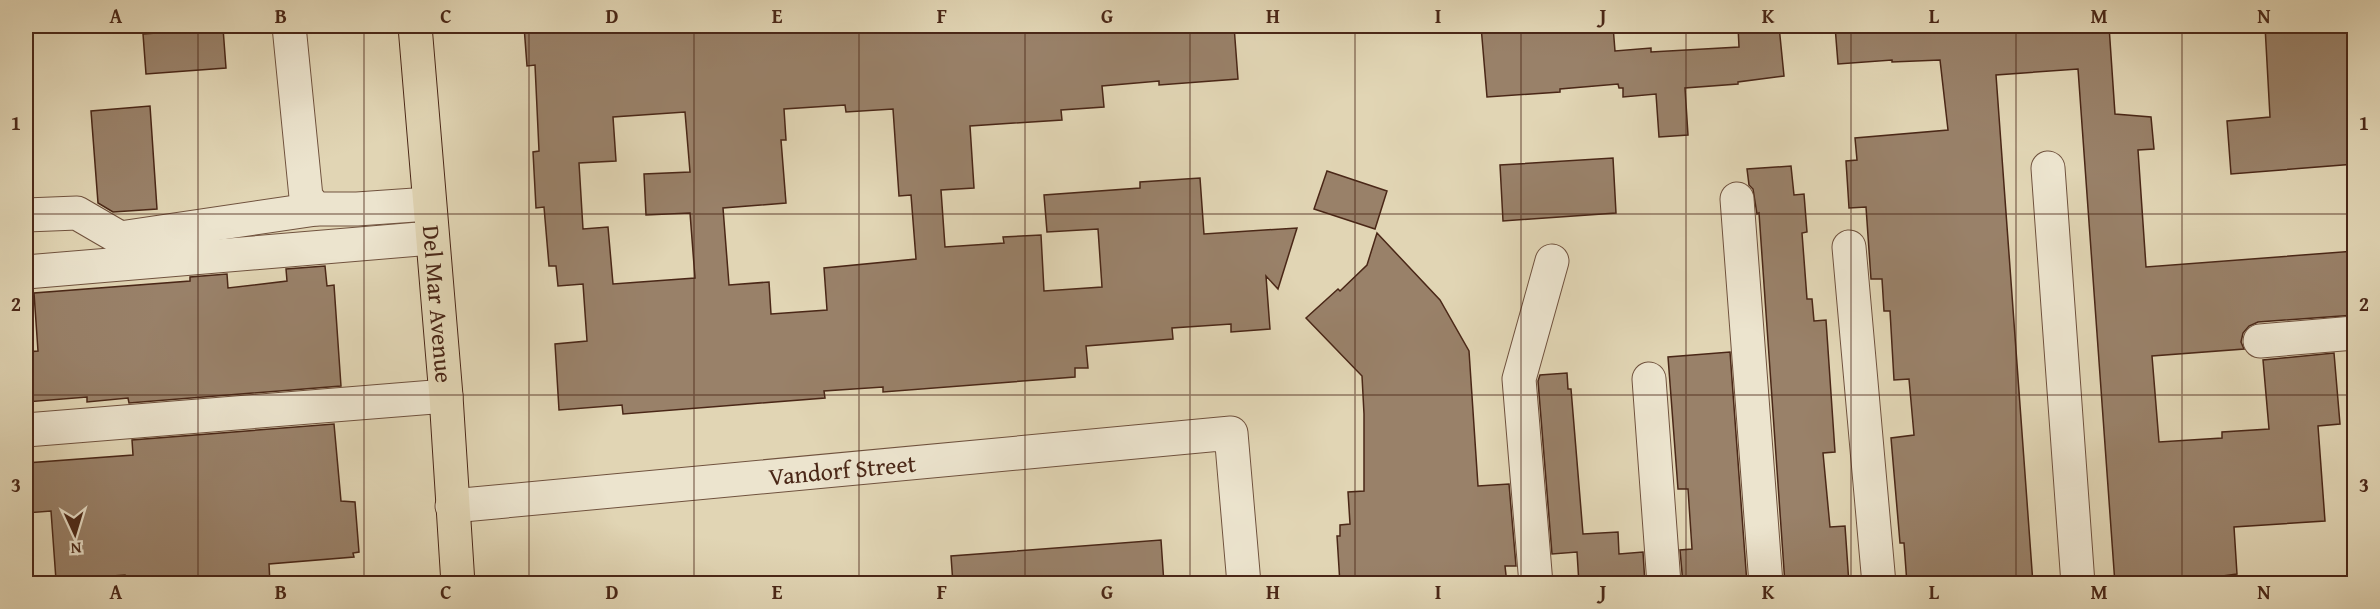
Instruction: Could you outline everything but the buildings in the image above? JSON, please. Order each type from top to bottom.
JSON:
[{"type":"main road","name":"Del Mar Avenue","points":[[415,26],[446,396],[458,584]]},
{"type":"street","points":[[289,26],[306,197],[316,209]]},
{"type":"street","points":[[2048,168],[2078,584]]},
{"type":"street","points":[[1737,199],[1766,584]]},
{"type":"street","points":[[26,215],[77,213],[120,238],[316,209],[357,209],[429,204]]},
{"type":"street","points":[[26,272],[431,237]]},
{"type":"street","points":[[1849,247],[1879,584]]},
{"type":"street","points":[[1536,584],[1519,379],[1552,261]]},
{"type":"street","points":[[2260,341],[2355,333]]},
{"type":"street","points":[[1649,379],[1664,584]]},
{"type":"street","points":[[26,430],[446,396]]},
{"type":"street","name":"Vandorf Street","points":[[452,506],[1231,433],[1244,584]]}]
